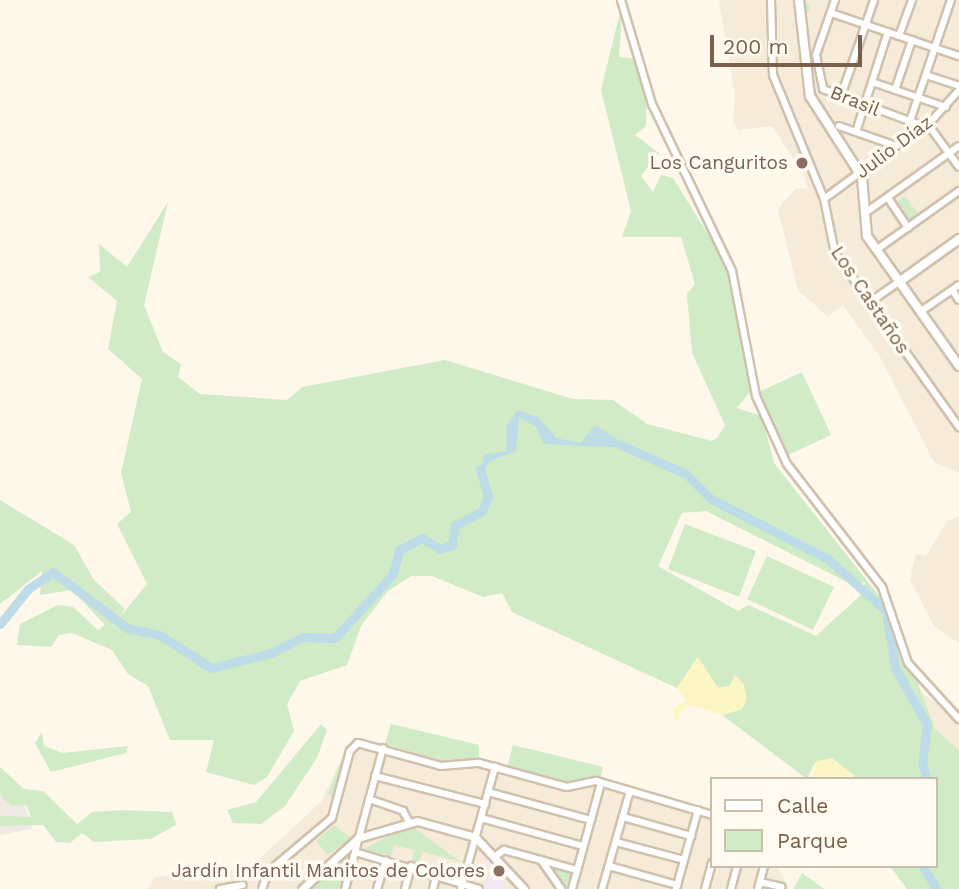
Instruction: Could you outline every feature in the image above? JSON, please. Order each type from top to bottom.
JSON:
[{"type":"main road","points":[[799,0],[797,19],[813,103],[859,173],[867,236],[959,366]]},
{"type":"main road","points":[[899,282],[959,239]]},
{"type":"street","points":[[621,0],[652,104],[732,271],[756,396],[787,464],[882,587],[914,672],[959,719]]},
{"type":"street","name":"Los Castaños","points":[[771,0],[773,75],[824,199],[835,253],[959,427]]},
{"type":"street","name":"Brasil","points":[[835,0],[816,64],[823,89],[840,99],[925,124]]},
{"type":"street","points":[[840,99],[874,0]]},
{"type":"street","points":[[899,36],[912,0]]},
{"type":"street","points":[[910,121],[951,0]]},
{"type":"street","points":[[831,13],[959,56]]},
{"type":"street","points":[[856,132],[888,32]]},
{"type":"street","points":[[895,89],[912,40]]},
{"type":"street","points":[[926,75],[959,88]]},
{"type":"street","points":[[872,82],[946,107]]},
{"type":"street","name":"Julio Díaz","points":[[824,199],[946,107],[959,88]]},
{"type":"street","points":[[925,124],[959,167]]},
{"type":"street","points":[[839,126],[896,146]]},
{"type":"street","points":[[865,213],[959,146]]},
{"type":"street","points":[[876,250],[959,191]]},
{"type":"street","points":[[888,198],[908,228]]},
{"type":"street","points":[[870,302],[899,282]]},
{"type":"street","points":[[920,312],[959,285]]},
{"type":"street","points":[[952,290],[959,300]]},
{"type":"street","points":[[262,889],[266,874],[332,818],[352,747],[383,748],[441,766],[495,767],[567,787],[601,783],[710,814]]},
{"type":"street","points":[[345,889],[383,748]]},
{"type":"street","points":[[461,889],[495,767]]},
{"type":"street","points":[[375,776],[485,804]]},
{"type":"street","points":[[572,889],[601,783]]},
{"type":"street","points":[[602,889],[630,791]]},
{"type":"street","points":[[488,792],[591,820]]},
{"type":"street","points":[[369,799],[403,811],[409,822]]},
{"type":"street","points":[[609,866],[676,887],[698,810]]},
{"type":"street","points":[[623,817],[691,835]]},
{"type":"street","points":[[481,818],[583,846]]},
{"type":"street","points":[[302,889],[358,838],[409,822],[440,824],[475,837],[497,855],[524,889]]},
{"type":"street","points":[[616,842],[684,860]]},
{"type":"street","points":[[497,855],[504,850],[577,870]]},
{"type":"street","points":[[355,852],[463,880],[479,889]]},
{"type":"street","points":[[377,889],[386,860]]},
{"type":"street","points":[[541,860],[561,889]]},
{"type":"street","points":[[405,889],[411,866]]},
{"type":"street","points":[[705,889],[711,868]]},
{"type":"street","points":[[731,889],[736,868]]},
{"type":"street","points":[[764,868],[759,886],[780,887]]},
{"type":"street","points":[[433,889],[437,873]]},
{"type":"street","points":[[220,889],[243,885]]},
{"type":"shaded area","points":[[719,0],[959,0],[959,473],[934,462],[880,357],[843,305],[828,317],[798,290],[778,209],[796,188],[808,189],[804,175],[772,126],[738,130],[733,121],[735,96]]},
{"type":"shaded area","points":[[959,516],[959,643],[934,626],[910,580],[916,553],[926,556],[947,521]]},
{"type":"shaded area","points":[[917,690],[959,718],[959,750],[935,729]]},
{"type":"shaded area","points":[[391,724],[479,745],[479,759],[507,766],[513,745],[603,767],[600,779],[710,810],[710,868],[778,868],[789,889],[147,889],[156,877],[248,869],[321,802],[349,743],[385,744]]},
{"type":"shaded area","points":[[0,779],[21,792],[32,829],[0,835]]},
{"type":"shaded area","name":"Jardín Infantil Manitos de Colores","points":[[489,854],[506,872],[502,889],[484,888],[493,871],[486,864]]},
{"type":"green space","points":[[623,0],[619,57],[639,59],[647,77],[646,126],[635,135],[659,153],[641,176],[653,192],[661,175],[673,178],[724,260],[754,387],[737,408],[762,416],[774,463],[891,611],[935,729],[959,750],[959,889],[907,889],[891,868],[938,868],[938,777],[853,777],[816,761],[808,777],[804,777],[722,715],[742,709],[736,675],[730,686],[718,688],[697,658],[677,688],[512,612],[502,593],[483,597],[432,576],[411,576],[387,592],[361,626],[347,665],[300,681],[287,704],[294,731],[267,777],[254,785],[206,772],[214,740],[170,740],[148,686],[128,674],[112,650],[72,633],[59,635],[51,647],[17,645],[20,624],[58,605],[73,607],[98,630],[105,625],[72,590],[40,595],[42,571],[0,604],[0,500],[74,545],[94,580],[125,609],[111,628],[147,584],[117,524],[131,512],[121,473],[142,379],[108,349],[117,301],[88,277],[100,272],[99,244],[127,267],[168,202],[144,305],[163,352],[181,364],[178,377],[200,394],[287,400],[302,387],[445,360],[573,399],[613,400],[647,424],[712,441],[718,437],[725,425],[692,353],[687,294],[695,284],[681,237],[622,237],[631,211],[601,90]],"holes":[[[706,511],[855,586],[865,582],[862,594],[816,636],[749,605],[738,611],[658,566],[682,513]]]},
{"type":"green space","points":[[802,0],[811,6],[803,21],[819,109],[804,46]]},
{"type":"green space","points":[[905,196],[919,215],[908,223],[894,204]]},
{"type":"green space","points":[[802,372],[831,435],[788,455],[759,392]]},
{"type":"green space","points":[[685,524],[756,551],[739,597],[668,569]]},
{"type":"green space","points":[[767,556],[834,587],[813,630],[747,599]]},
{"type":"green space","points":[[321,724],[327,730],[317,758],[285,806],[261,824],[233,823],[227,810],[256,802]]},
{"type":"green space","points":[[391,724],[479,745],[479,759],[443,761],[385,744]]},
{"type":"green space","points":[[42,732],[44,746],[63,753],[128,746],[126,753],[51,772],[35,743]]},
{"type":"green space","points":[[513,745],[603,767],[600,778],[570,783],[508,766]]},
{"type":"green space","points":[[346,748],[336,799],[328,794]]},
{"type":"green space","points":[[0,767],[24,789],[43,791],[77,824],[92,812],[121,810],[172,812],[176,825],[151,839],[94,842],[82,833],[70,843],[56,842],[43,825],[0,826],[0,816],[31,817],[26,805],[11,806],[0,795]]},
{"type":"green space","points":[[334,825],[352,839],[328,855],[316,841]]},
{"type":"green space","points":[[406,827],[416,829],[461,862],[422,852],[419,863],[412,861],[414,850],[394,845],[391,856],[364,849]]},
{"type":"green space","points":[[350,850],[339,889],[308,889]]},
{"type":"green space","points":[[552,868],[571,873],[569,889],[566,889]]},
{"type":"green space","points":[[802,873],[824,889],[793,889]]},
{"type":"sand","points":[[698,657],[718,688],[730,686],[735,675],[743,683],[747,698],[742,709],[722,715],[691,705],[678,713],[680,721],[674,719],[674,708],[686,700],[677,688]]},
{"type":"sand","points":[[832,758],[855,776],[812,777],[816,761]]},
{"type":"water","points":[[517,410],[538,417],[556,438],[581,443],[595,425],[631,448],[544,444],[535,426],[519,417],[516,451],[490,461],[479,480],[484,455],[507,451],[506,427]]},
{"type":"waterway","points":[[621,445],[686,474],[711,499],[828,559],[886,611],[895,668],[927,724],[922,763],[926,777]]},
{"type":"waterway","points":[[0,624],[28,589],[53,572],[127,628],[160,635],[211,668],[271,653],[302,637],[335,638],[393,574],[399,550],[422,538],[440,549],[452,545],[455,525],[482,511],[488,496],[480,469]]},
{"type":"waterway","points":[[923,868],[937,889]]},
{"type":"place","name":"Los Canguritos","points":[[802,163]]},
{"type":"place","name":"Jardín Infantil Manitos de Colores","points":[[499,871]]}]
